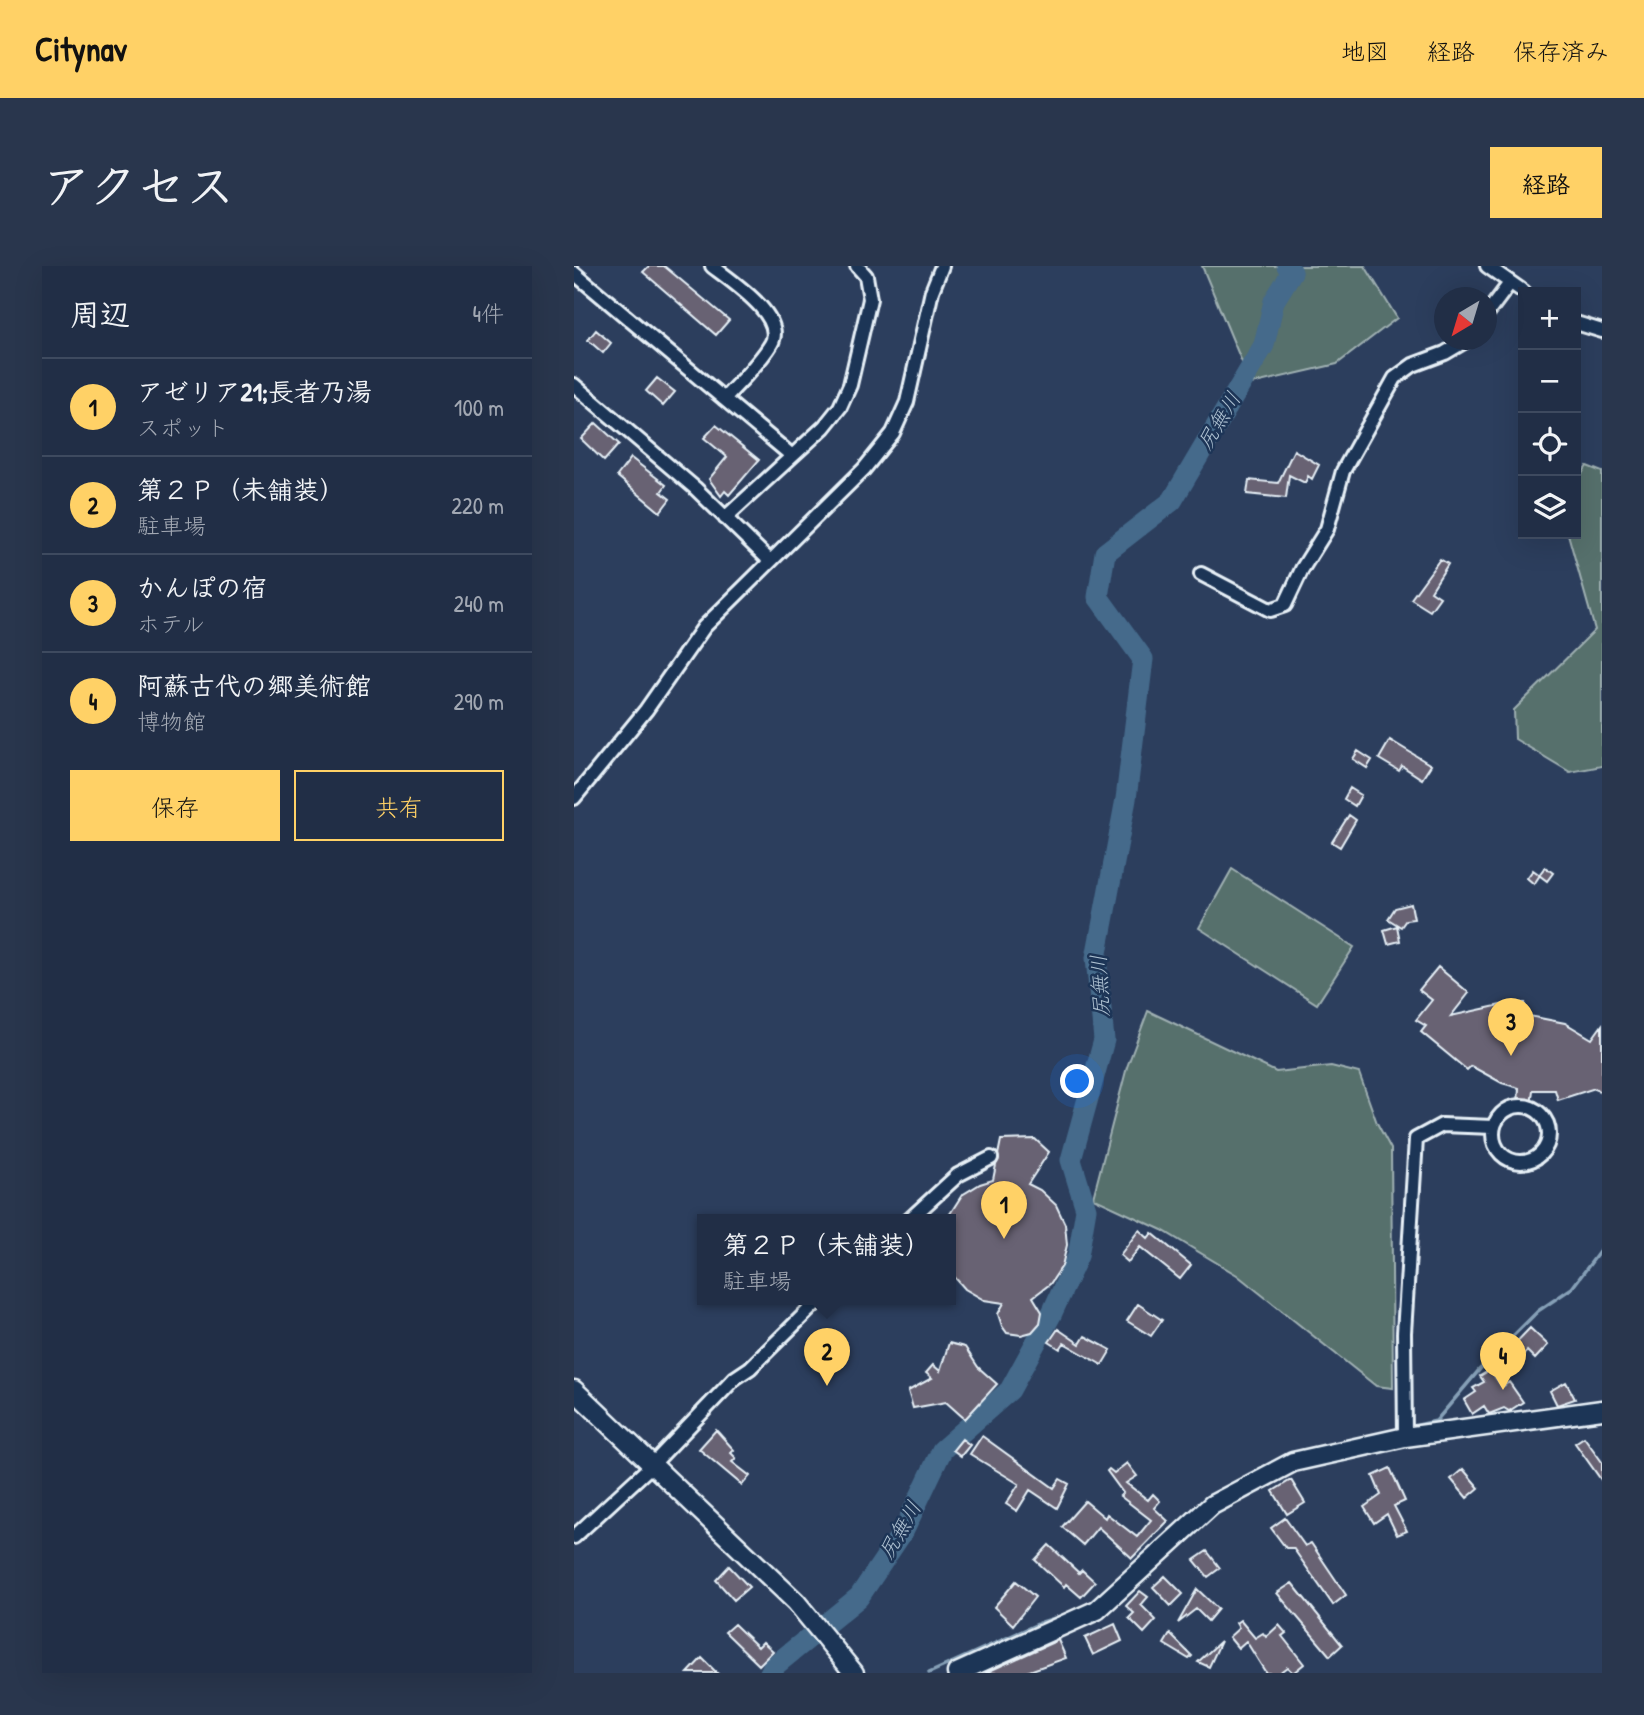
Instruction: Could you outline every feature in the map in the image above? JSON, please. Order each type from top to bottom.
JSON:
[{"type":"street","points":[[712,266],[761,307],[773,323],[773,342],[724,399]]},
{"type":"street","points":[[725,518],[832,417],[850,385],[870,299],[866,276],[857,266]]},
{"type":"street","points":[[574,799],[646,710],[704,627],[864,469],[892,433],[907,401],[932,291],[942,266]]},
{"type":"street","points":[[1487,266],[1518,288]]},
{"type":"street","points":[[574,273],[791,455]]},
{"type":"street","points":[[1497,300],[1510,283]]},
{"type":"street","points":[[1581,325],[1602,331]]},
{"type":"street","points":[[1201,574],[1270,610],[1285,605],[1302,569],[1327,529],[1343,471],[1395,379],[1413,365],[1450,350]]},
{"type":"street","points":[[574,384],[769,560]]},
{"type":"street","points":[[1511,1107],[1530,1107],[1544,1118],[1548,1126],[1547,1145],[1535,1159],[1517,1162],[1501,1154],[1495,1146],[1493,1127],[1503,1112],[1511,1107]]},
{"type":"street","points":[[1405,1437],[1404,1333],[1416,1139],[1442,1125],[1493,1127]]},
{"type":"street","points":[[916,1214],[958,1175],[991,1158]]},
{"type":"street","points":[[574,1537],[653,1465],[735,1378],[750,1367],[813,1305]]},
{"type":"street","points":[[574,1390],[796,1602],[854,1673]]},
{"type":"street","points":[[957,1673],[1097,1610],[1212,1505],[1293,1462],[1405,1437],[1602,1410]]},
{"type":"green space","points":[[1202,266],[1365,266],[1397,318],[1337,364],[1251,384]]},
{"type":"green space","points":[[1587,466],[1602,472],[1602,766],[1570,772],[1515,739],[1514,710],[1595,630],[1569,539],[1581,539],[1581,475]]},
{"type":"green space","points":[[1232,869],[1354,947],[1317,1004],[1199,928]]},
{"type":"green space","points":[[1148,1011],[1276,1072],[1331,1066],[1359,1073],[1377,1123],[1391,1149],[1393,1388],[1376,1386],[1237,1275],[1162,1230],[1093,1198],[1127,1067]]},
{"type":"building","points":[[649,266],[664,266],[729,320],[716,335],[643,272]]},
{"type":"building","points":[[596,330],[611,343],[603,353],[588,340]]},
{"type":"building","points":[[657,378],[675,392],[663,406],[646,391]]},
{"type":"building","points":[[596,423],[619,444],[604,461],[581,439]]},
{"type":"building","points":[[716,425],[759,460],[729,495],[725,491],[721,496],[709,479],[727,457],[704,438]]},
{"type":"building","points":[[1294,450],[1319,465],[1312,479],[1308,476],[1305,483],[1289,475],[1286,498],[1247,494],[1249,480],[1278,483]]},
{"type":"building","points":[[631,458],[666,485],[661,492],[670,499],[660,512],[617,476]]},
{"type":"building","points":[[1440,559],[1448,564],[1431,591],[1440,597],[1430,611],[1411,599]]},
{"type":"building","points":[[1390,740],[1431,765],[1422,779],[1402,766],[1399,771],[1379,759]]},
{"type":"building","points":[[1358,751],[1372,760],[1367,768],[1353,759]]},
{"type":"building","points":[[1350,788],[1361,795],[1355,806],[1344,799]]},
{"type":"building","points":[[1349,815],[1356,820],[1340,847],[1332,842]]},
{"type":"building","points":[[1545,867],[1553,873],[1547,881],[1539,875]]},
{"type":"building","points":[[1533,870],[1540,875],[1534,884],[1527,878]]},
{"type":"building","points":[[1411,904],[1414,919],[1406,920],[1401,927],[1388,919],[1395,908]]},
{"type":"building","points":[[1397,926],[1400,941],[1388,944],[1384,930]]},
{"type":"building","points":[[1438,967],[1469,993],[1451,1016],[1510,1003],[1525,1003],[1524,1015],[1565,1023],[1592,1039],[1602,1025],[1602,1094],[1595,1088],[1558,1100],[1555,1090],[1533,1090],[1531,1106],[1518,1104],[1519,1088],[1502,1083],[1471,1066],[1467,1070],[1421,1032],[1426,1026],[1416,1020],[1432,1000],[1419,990]]},
{"type":"building","points":[[1035,1139],[1049,1152],[1028,1184],[1040,1190],[1056,1205],[1065,1224],[1067,1245],[1062,1266],[1050,1284],[1033,1297],[1042,1312],[1040,1323],[1032,1332],[1021,1335],[1007,1333],[1002,1326],[998,1314],[1004,1303],[984,1300],[965,1289],[956,1279],[956,1214],[950,1214],[962,1195],[993,1180],[1001,1140]]},
{"type":"building","points":[[1139,1230],[1148,1238],[1152,1233],[1191,1265],[1180,1279],[1140,1247],[1128,1262],[1120,1255]]},
{"type":"building","points":[[1138,1304],[1162,1320],[1151,1336],[1127,1321]]},
{"type":"building","points":[[1530,1328],[1548,1345],[1535,1359],[1527,1351],[1517,1362],[1507,1352]]},
{"type":"building","points":[[1058,1329],[1080,1344],[1085,1336],[1111,1350],[1102,1365],[1064,1343],[1060,1349],[1049,1342]]},
{"type":"building","points":[[949,1343],[965,1347],[978,1367],[997,1384],[965,1419],[946,1402],[913,1408],[908,1391],[932,1378],[926,1373],[933,1365],[940,1371]]},
{"type":"building","points":[[1490,1370],[1502,1387],[1509,1382],[1523,1402],[1509,1411],[1504,1408],[1489,1414],[1484,1406],[1472,1414],[1464,1400],[1476,1392],[1473,1388],[1484,1382],[1480,1376]]},
{"type":"building","points":[[1566,1382],[1575,1399],[1557,1405],[1550,1391]]},
{"type":"building","points":[[716,1430],[734,1450],[731,1453],[736,1458],[732,1462],[750,1476],[742,1485],[699,1449]]},
{"type":"building","points":[[982,1436],[1054,1488],[1060,1479],[1069,1484],[1057,1508],[1030,1490],[1017,1511],[1006,1504],[1019,1484],[970,1454]]},
{"type":"building","points":[[1584,1437],[1602,1462],[1602,1481],[1575,1443]]},
{"type":"building","points":[[962,1439],[970,1445],[961,1456],[953,1450]]},
{"type":"building","points":[[1127,1463],[1137,1476],[1126,1483],[1148,1500],[1153,1494],[1160,1501],[1154,1508],[1168,1521],[1132,1558],[1098,1527],[1083,1545],[1062,1527],[1085,1501],[1105,1518],[1107,1514],[1137,1537],[1151,1520],[1120,1496],[1123,1493],[1107,1471],[1109,1469],[1114,1473]]},
{"type":"building","points":[[1390,1468],[1405,1501],[1394,1506],[1407,1531],[1397,1535],[1387,1514],[1374,1523],[1364,1507],[1381,1495],[1373,1476]]},
{"type":"building","points":[[1463,1469],[1479,1488],[1467,1498],[1451,1479]]},
{"type":"building","points":[[1291,1480],[1305,1503],[1287,1514],[1273,1491]]},
{"type":"building","points":[[1285,1518],[1305,1546],[1311,1543],[1346,1595],[1333,1605],[1293,1548],[1286,1548],[1271,1528]]},
{"type":"building","points":[[1049,1545],[1079,1573],[1082,1570],[1095,1582],[1081,1597],[1066,1584],[1064,1587],[1035,1560]]},
{"type":"building","points":[[1207,1551],[1220,1568],[1208,1577],[1194,1560]]},
{"type":"building","points":[[729,1566],[749,1587],[734,1600],[716,1580]]},
{"type":"building","points":[[1165,1576],[1183,1594],[1171,1606],[1153,1587]]},
{"type":"building","points":[[1016,1581],[1035,1597],[1013,1625],[994,1607]]},
{"type":"building","points":[[1292,1583],[1342,1645],[1330,1656],[1277,1593]]},
{"type":"building","points":[[1197,1589],[1218,1609],[1208,1621],[1196,1609],[1178,1623]]},
{"type":"building","points":[[1140,1591],[1148,1597],[1141,1605],[1156,1620],[1144,1633],[1129,1618],[1134,1613],[1126,1606]]},
{"type":"building","points":[[1240,1620],[1255,1638],[1263,1633],[1266,1637],[1279,1625],[1286,1633],[1282,1636],[1304,1664],[1293,1673],[1287,1667],[1279,1673],[1266,1673],[1246,1641],[1238,1648],[1229,1637],[1239,1628],[1236,1623]]},
{"type":"building","points":[[734,1624],[758,1647],[763,1642],[773,1651],[759,1665],[725,1632]]},
{"type":"building","points":[[1115,1624],[1122,1641],[1093,1655],[1085,1638]]},
{"type":"building","points":[[1170,1634],[1192,1656],[1189,1659],[1164,1644]]},
{"type":"building","points":[[1058,1640],[1066,1658],[1024,1673],[985,1673]]},
{"type":"building","points":[[1221,1641],[1209,1667],[1198,1662]]},
{"type":"building","points":[[702,1658],[717,1673],[688,1673]]},
{"type":"waterway","name":"尻無川","points":[[770,1673],[773,1667],[859,1597],[904,1530],[942,1450],[1010,1390],[1051,1315],[1078,1256],[1086,1209],[1071,1160],[1104,1040],[1096,958],[1126,799],[1143,659],[1098,597],[1105,553],[1172,501],[1264,345],[1274,301],[1292,272],[1287,266]]},
{"type":"waterway","points":[[1319,1447],[1436,1421],[1480,1369],[1538,1311],[1572,1288],[1602,1248]]},
{"type":"waterway","points":[[1127,1571],[1189,1515]]},
{"type":"waterway","points":[[929,1673],[1042,1622],[1068,1614]]},
{"type":"place","name":"かんぽの宿","points":[[1511,1056]]},
{"type":"place","name":"アゼリア21;長者乃湯","points":[[1004,1239]]},
{"type":"place","name":"第２Ｐ（未舗装）","points":[[827,1386]]},
{"type":"place","name":"阿蘇古代の郷美術館","points":[[1503,1390]]}]
